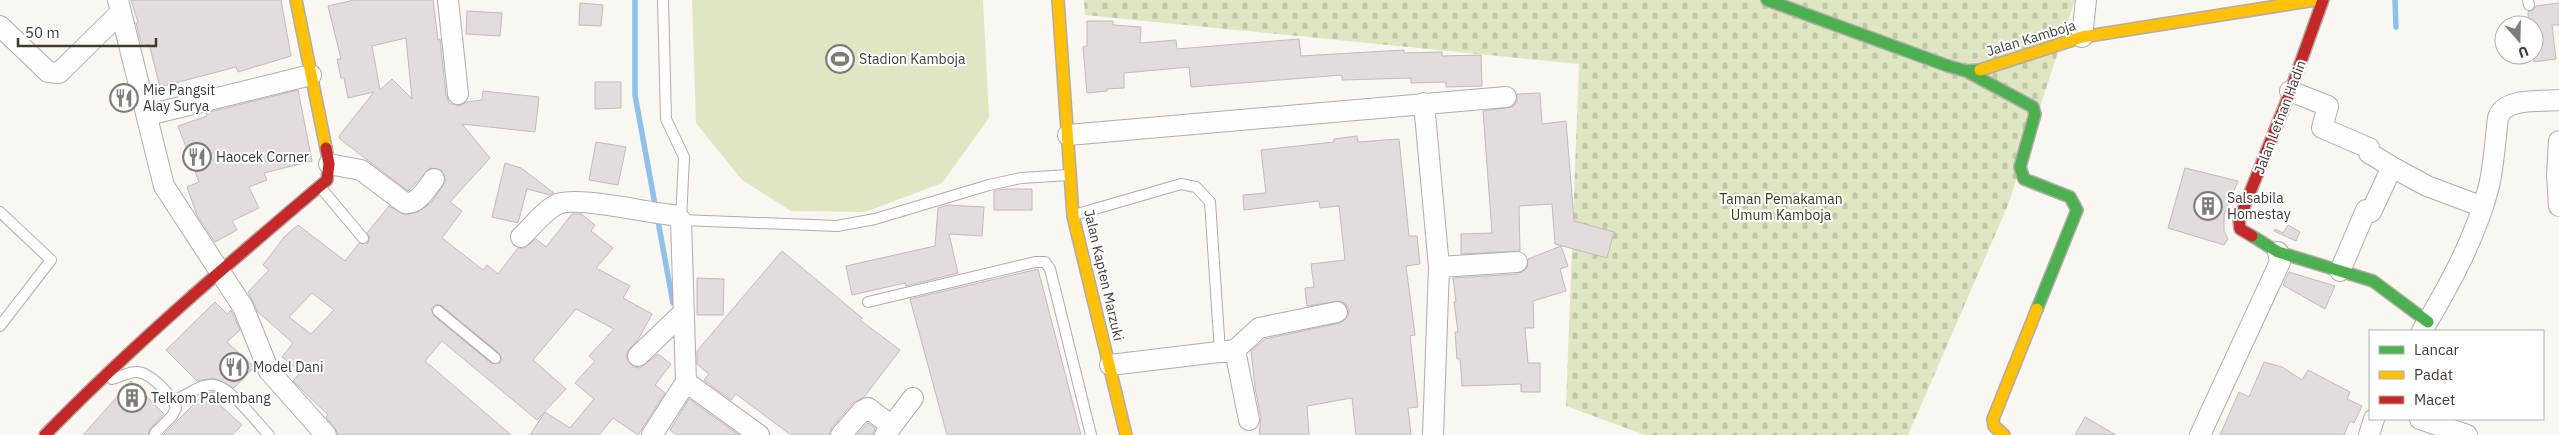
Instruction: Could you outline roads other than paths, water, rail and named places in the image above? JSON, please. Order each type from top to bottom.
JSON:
[{"type":"street","points":[[45,435],[103,376],[220,271],[321,188],[329,175],[329,164],[296,0]]},
{"type":"street","points":[[448,0],[458,94]]},
{"type":"street","name":"Jalan Kapten Marzuki","points":[[1058,0],[1074,216],[1126,435]]},
{"type":"street","name":"Jalan Kamboja","points":[[1767,0],[1966,71],[1988,68],[2082,38],[2225,9],[2315,0]]},
{"type":"street","points":[[2082,38],[2086,0]]},
{"type":"street","name":"Jalan Letnan Hadin","points":[[2278,252],[2243,232],[2238,225],[2323,0]]},
{"type":"street","points":[[0,26],[48,72],[59,73],[119,7]]},
{"type":"street","points":[[119,7],[148,115],[164,186],[243,307],[269,371],[315,432]]},
{"type":"street","points":[[1966,71],[2033,107],[2035,114],[2020,167],[2021,174],[2024,179],[2070,197],[2077,210],[1993,419],[1994,426],[2004,435]]},
{"type":"street","points":[[148,115],[311,75]]},
{"type":"street","points":[[2290,91],[2328,106],[2322,128],[2369,148],[2369,153],[2427,186],[2483,207]]},
{"type":"street","points":[[1068,135],[1506,97]]},
{"type":"street","points":[[2200,435],[2280,262],[2278,252],[2373,281],[2425,327],[2460,262],[2483,207],[2489,185],[2498,118],[2501,110],[2511,104],[2559,100]]},
{"type":"street","points":[[1424,103],[1439,267],[1433,435]]},
{"type":"street","points":[[2559,141],[2556,174],[2559,206]]},
{"type":"street","points":[[329,164],[361,170],[410,204],[416,200],[434,179]]},
{"type":"street","points":[[2340,271],[2366,210],[2371,212],[2392,167]]},
{"type":"street","points":[[521,237],[553,207],[566,202],[584,202],[677,218],[684,312],[686,382],[652,435]]},
{"type":"street","points":[[1439,267],[1517,262]]},
{"type":"street","points":[[638,356],[684,312]]},
{"type":"street","points":[[1110,365],[1228,351],[1259,328],[1337,312]]},
{"type":"street","points":[[1228,351],[1249,420]]},
{"type":"street","points":[[686,382],[760,435]]},
{"type":"street","points":[[841,435],[862,410],[868,408],[888,431],[913,398]]},
{"type":"street","points":[[2369,435],[2374,420]]},
{"type":"street","points":[[2423,420],[2467,435]]},
{"type":"lane","points":[[663,0],[666,119],[684,157],[677,218],[838,226],[875,219],[989,184],[1021,178],[1070,174]]},
{"type":"lane","points":[[1074,216],[1181,184],[1196,186],[1210,202],[1228,351]]},
{"type":"lane","points":[[321,188],[363,238]]},
{"type":"lane","points":[[0,212],[51,260],[0,326]]},
{"type":"lane","points":[[868,302],[1035,262],[1044,262],[1050,269],[1091,435]]},
{"type":"lane","points":[[438,311],[495,358]]},
{"type":"lane","points":[[103,376],[109,380],[135,372],[144,373],[170,395],[176,408],[172,416],[155,433]]},
{"type":"lane","points":[[174,401],[213,385],[227,391],[269,435]]},
{"type":"waterway","points":[[635,0],[635,95],[673,303]]},
{"type":"waterway","points":[[2395,0],[2396,27]]},
{"type":"place","name":"Stadion Kamboja","points":[[840,59]]},
{"type":"place","name":"Mie Pangsit Alay Surya","points":[[124,98]]},
{"type":"place","name":"Haocek Corner","points":[[197,157]]},
{"type":"place","name":"Salsabila Homestay","points":[[2208,206]]},
{"type":"place","name":"Model Dani","points":[[234,367]]},
{"type":"place","name":"Telkom Palembang","points":[[132,398]]},
{"type":"park label","name":"Taman Pemakaman Umum Kamboja","points":[[1781,207]]}]
